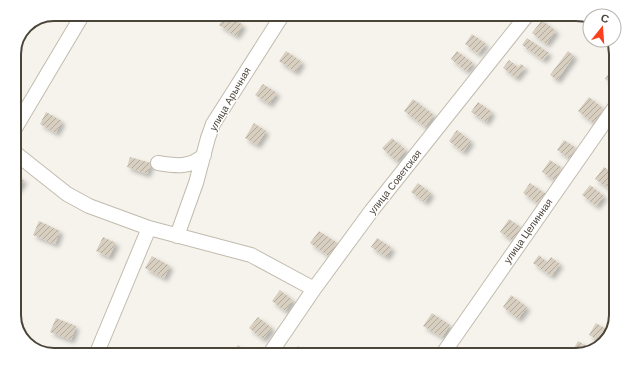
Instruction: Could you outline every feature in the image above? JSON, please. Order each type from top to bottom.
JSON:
[{"type":"street","points":[[21,118],[79,21]]},
{"type":"street","name":"улица Арычная","points":[[177,236],[204,155],[208,138],[214,124],[278,21]]},
{"type":"street","name":"улица Советская","points":[[274,348],[314,289],[372,210],[522,21]]},
{"type":"street","name":"улица Целинная","points":[[447,348],[609,116]]},
{"type":"street","points":[[158,163],[174,166],[186,166],[199,161],[204,155]]},
{"type":"street","points":[[21,158],[67,194],[89,206],[149,228],[251,255],[314,289]]},
{"type":"street","points":[[99,348],[149,228]]},
{"type":"building","points":[[222,21],[237,21],[243,25],[236,36],[219,25]]},
{"type":"building","points":[[541,21],[556,31],[546,44],[532,33]]},
{"type":"building","points":[[472,34],[486,44],[478,54],[465,44]]},
{"type":"building","points":[[527,38],[549,53],[543,60],[522,45]]},
{"type":"building","points":[[286,51],[302,62],[295,72],[279,61]]},
{"type":"building","points":[[457,51],[473,63],[466,71],[451,59]]},
{"type":"building","points":[[568,51],[574,56],[557,80],[550,75]]},
{"type":"building","points":[[509,60],[518,67],[521,64],[525,67],[516,78],[503,68]]},
{"type":"building","points":[[609,73],[609,82],[605,79]]},
{"type":"building","points":[[263,84],[277,93],[269,104],[255,95]]},
{"type":"building","points":[[589,97],[604,109],[593,123],[578,111]]},
{"type":"building","points":[[413,99],[434,115],[425,127],[404,111]]},
{"type":"building","points":[[478,102],[492,112],[486,122],[471,112]]},
{"type":"building","points":[[46,112],[62,121],[56,133],[40,124]]},
{"type":"building","points":[[254,123],[266,131],[257,145],[245,138]]},
{"type":"building","points":[[457,130],[471,141],[463,152],[449,141]]},
{"type":"building","points":[[392,138],[406,150],[396,161],[382,148]]},
{"type":"building","points":[[564,140],[576,148],[569,158],[557,150]]},
{"type":"building","points":[[130,157],[151,163],[147,174],[127,167]]},
{"type":"building","points":[[550,160],[562,168],[554,180],[542,172]]},
{"type":"building","points":[[604,167],[609,170],[609,189],[595,179]]},
{"type":"building","points":[[418,183],[431,193],[425,202],[411,192]]},
{"type":"building","points":[[530,183],[546,194],[539,204],[523,193]]},
{"type":"building","points":[[590,185],[604,196],[596,206],[582,195]]},
{"type":"building","points":[[509,219],[522,228],[513,241],[500,232]]},
{"type":"building","points":[[39,221],[60,231],[55,244],[33,235]]},
{"type":"building","points":[[319,231],[339,244],[330,257],[310,243]]},
{"type":"building","points":[[103,237],[116,243],[109,257],[96,251]]},
{"type":"building","points":[[377,238],[392,248],[386,257],[371,247]]},
{"type":"building","points":[[539,255],[547,262],[551,257],[560,264],[551,276],[533,263]]},
{"type":"building","points":[[152,256],[170,266],[164,278],[145,268]]},
{"type":"building","points":[[280,290],[293,300],[285,311],[272,301]]},
{"type":"building","points":[[511,295],[527,307],[518,319],[503,307]]},
{"type":"building","points":[[432,313],[450,325],[442,337],[423,326]]},
{"type":"building","points":[[258,317],[272,328],[263,339],[249,328]]},
{"type":"building","points":[[56,318],[76,326],[71,340],[50,332]]},
{"type":"building","points":[[596,323],[606,329],[597,340],[589,335]]},
{"type":"building","points":[[578,341],[587,346],[585,347],[574,348]]}]
